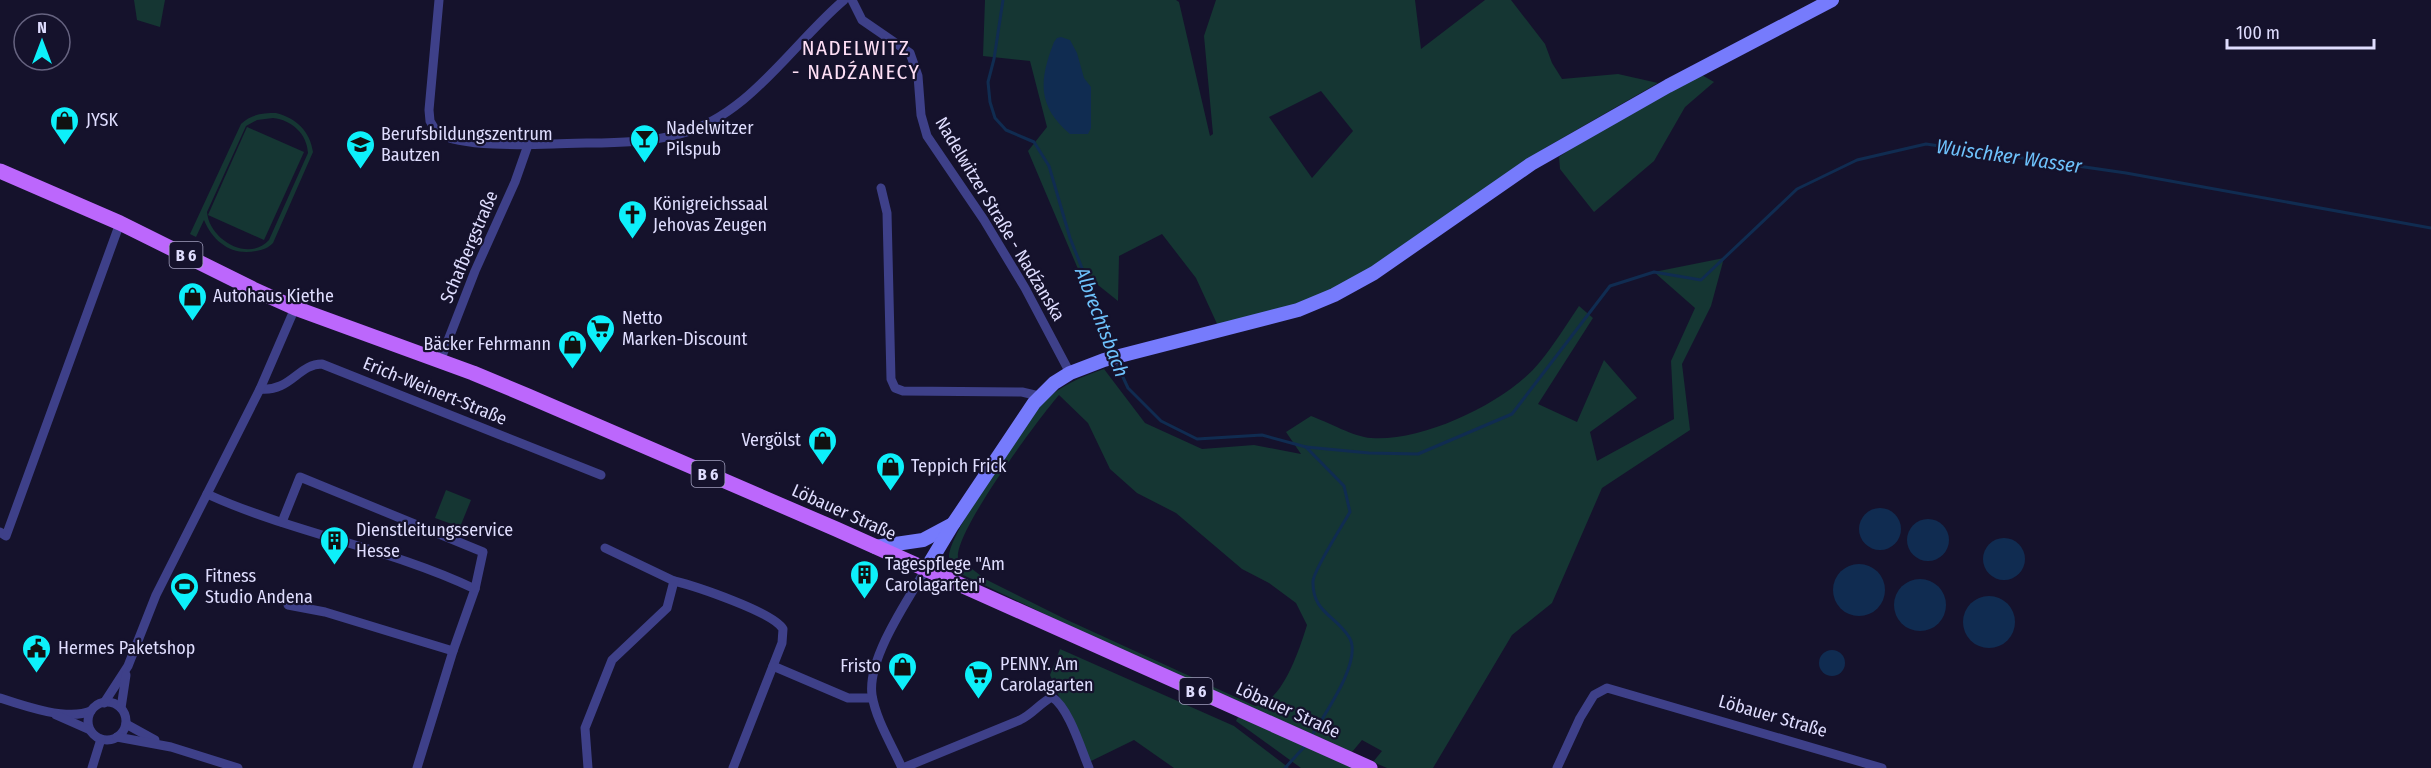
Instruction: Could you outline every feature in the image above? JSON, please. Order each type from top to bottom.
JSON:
[{"type":"main road","points":[[926,569],[953,524],[1039,396],[1070,373],[1136,351],[1298,310],[1334,295],[1374,273],[1531,164],[1668,86],[1832,0]]},
{"type":"main road","name":"B 6","points":[[0,171],[120,223],[295,308]]},
{"type":"main road","name":"Löbauer Straße","points":[[295,308],[528,396],[926,569],[1370,768]]},
{"type":"main road","points":[[875,547],[923,540],[953,524]]},
{"type":"street","points":[[439,0],[429,110],[430,122],[437,133],[455,140],[528,145],[635,141],[676,135],[703,127],[740,104],[844,0]]},
{"type":"street","name":"Nadelwitzer Straße - Nadźanska","points":[[852,0],[862,20],[910,53],[918,76],[921,115],[927,136],[984,220],[1025,288],[1070,373]]},
{"type":"street","name":"Schafbergstraße","points":[[440,361],[515,182],[528,145]]},
{"type":"street","points":[[881,188],[886,213],[891,379],[895,388],[903,391],[1022,392],[1039,396]]},
{"type":"street","points":[[0,532],[6,536],[120,223]]},
{"type":"street","points":[[45,711],[77,714],[91,711],[104,703],[128,666],[156,595],[260,389],[295,308]]},
{"type":"street","name":"Erich-Weinert-Straße","points":[[260,389],[280,388],[314,364],[322,364],[601,475]]},
{"type":"street","points":[[282,522],[300,477],[483,552],[475,589],[453,651],[417,768]]},
{"type":"street","points":[[207,494],[243,510],[438,573],[475,589]]},
{"type":"street","points":[[605,548],[674,581],[691,585],[777,621],[783,629],[783,636],[773,666],[733,768]]},
{"type":"street","points":[[926,569],[875,665],[871,683],[872,698],[903,768],[1031,715],[1043,701],[1052,697],[1059,701],[1089,768]]},
{"type":"street","points":[[588,768],[585,728],[612,660],[667,608],[674,581]]},
{"type":"street","points":[[288,604],[325,612],[453,651]]},
{"type":"street","points":[[121,708],[128,666]]},
{"type":"street","points":[[773,666],[848,698],[872,698]]},
{"type":"street","name":"Löbauer Straße","points":[[1557,768],[1580,718],[1594,695],[1607,688],[1882,768]]},
{"type":"street","points":[[0,698],[45,711],[90,730],[101,739],[108,740],[123,732],[126,724],[121,708],[112,703],[104,703]]},
{"type":"street","points":[[90,730],[88,722],[91,711]]},
{"type":"street","points":[[126,724],[171,747]]},
{"type":"street","points":[[117,737],[171,747],[238,768]]},
{"type":"street","points":[[92,768],[101,739]]},
{"type":"green space","points":[[134,0],[165,0],[160,27],[137,20]]},
{"type":"green space","points":[[985,0],[1176,0],[1179,2],[1210,136],[1213,134],[1204,36],[1216,0],[1415,0],[1421,49],[1485,0],[1511,0],[1545,44],[1552,63],[1562,79],[1618,74],[1658,83],[1545,148],[1346,286],[1302,304],[1218,326],[1196,278],[1162,234],[1119,256],[1118,301],[1078,269],[1028,151],[1047,127],[1030,61],[983,56]],"holes":[[[1321,91],[1353,131],[1312,178],[1269,117]]]},
{"type":"green space","points":[[1700,74],[1714,82],[1685,107],[1654,161],[1594,212],[1560,169],[1559,157],[1595,132]]},
{"type":"green space","points":[[276,113],[290,118],[301,126],[309,138],[313,152],[273,243],[256,251],[231,249],[218,241],[204,220],[196,237],[190,234],[241,124],[253,116]],"holes":[[[280,119],[297,129],[305,140],[308,153],[269,240],[260,247],[251,249],[231,245],[215,231],[209,222],[207,212],[246,126],[257,120]]]},
{"type":"green space","points":[[247,127],[304,152],[264,240],[208,215]]},
{"type":"green space","points":[[1724,258],[1711,306],[1682,364],[1690,430],[1602,488],[1552,603],[1512,635],[1433,768],[1387,768],[1373,762],[1382,751],[1362,740],[1352,752],[1082,632],[961,574],[950,561],[949,556],[961,525],[1005,455],[1043,402],[1072,382],[1104,369],[1145,423],[1202,449],[1254,445],[1301,454],[1286,432],[1311,416],[1364,437],[1392,438],[1439,426],[1485,405],[1525,378],[1555,342],[1579,306],[1593,318],[1538,404],[1577,422],[1604,360],[1637,398],[1590,432],[1597,461],[1674,419],[1671,361],[1695,308],[1654,272]],"holes":[[[1059,395],[1088,423],[1110,469],[1137,493],[1176,513],[1242,569],[1269,583],[1296,603],[1307,625],[1289,673],[1274,696],[1265,703],[1255,706],[1065,619],[985,579],[958,558],[960,544],[969,525],[999,475]]]},
{"type":"green space","points":[[446,490],[471,500],[460,527],[435,518]]},
{"type":"green space","points":[[1060,649],[1234,726],[1289,768],[1174,768],[1134,740],[1087,763],[1050,675]]},
{"type":"green space","points":[[1239,715],[1358,768],[1301,768],[1236,721]]},
{"type":"water","points":[[1061,37],[1070,40],[1077,53],[1084,78],[1091,87],[1091,128],[1088,134],[1070,134],[1059,124],[1046,103],[1044,80],[1046,68],[1054,42]]},
{"type":"water","points":[[1880,508],[1895,514],[1901,529],[1895,544],[1880,550],[1865,544],[1859,529],[1865,514]]},
{"type":"water","points":[[1928,519],[1943,525],[1949,540],[1943,555],[1928,561],[1913,555],[1907,540],[1913,525]]},
{"type":"water","points":[[2004,538],[2019,544],[2025,559],[2019,574],[2004,580],[1989,574],[1983,559],[1989,544]]},
{"type":"water","points":[[1854,564],[1864,564],[1878,571],[1885,590],[1878,609],[1864,616],[1854,616],[1844,612],[1837,605],[1833,595],[1833,585],[1837,575],[1844,568]]},
{"type":"water","points":[[1915,579],[1925,579],[1939,586],[1946,605],[1939,624],[1925,631],[1915,631],[1905,627],[1898,620],[1894,610],[1894,600],[1898,590],[1905,583]]},
{"type":"water","points":[[1984,596],[1994,596],[2008,603],[2015,622],[2008,641],[1994,648],[1984,648],[1974,644],[1967,637],[1963,627],[1963,617],[1967,607],[1974,600]]},
{"type":"water","points":[[1832,650],[1841,654],[1845,663],[1841,672],[1832,676],[1823,672],[1819,663],[1823,654]]},
{"type":"waterway","name":"Albrechtsbach","points":[[1003,0],[988,82],[990,102],[995,118],[1006,130],[1034,142],[1049,166],[1070,238],[1109,336],[1113,352]]},
{"type":"waterway","name":"Wuischker Wasser","points":[[1306,447],[1369,453],[1418,454],[1512,414],[1610,286],[1654,272],[1701,280],[1797,189],[1857,160],[1926,144],[2126,173],[2431,228]]},
{"type":"waterway","name":"Albrechtsbach","points":[[1116,362],[1128,388],[1161,421],[1197,439],[1262,435],[1306,447],[1344,486],[1350,512],[1323,557],[1313,581],[1316,600],[1320,607],[1349,637],[1352,647],[1351,659],[1340,688],[1311,737]]},
{"type":"waterway","name":"Albrechtsbach","points":[[1285,768],[1306,745]]},
{"type":"place","name":"JYSK","points":[[65,146]]},
{"type":"place","name":"Nadelwitzer Pilspub","points":[[645,164]]},
{"type":"place","name":"Berufsbildungszentrum Bautzen","points":[[360,170]]},
{"type":"place","name":"Königreichssaal Jehovas Zeugen","points":[[632,240]]},
{"type":"place","name":"Autohaus Kiethe","points":[[192,322]]},
{"type":"place","name":"Netto Marken-Discount","points":[[601,354]]},
{"type":"place","name":"Bäcker Fehrmann","points":[[572,370]]},
{"type":"place","name":"Vergölst","points":[[822,466]]},
{"type":"place","name":"Teppich Frick","points":[[890,492]]},
{"type":"place","name":"Dienstleitungsservice Hesse","points":[[335,566]]},
{"type":"place","name":"Tagespflege \"Am Carolagarten\"","points":[[864,600]]},
{"type":"place","name":"Fitness Studio Andena","points":[[184,612]]},
{"type":"place","name":"Hermes Paketshop","points":[[37,674]]},
{"type":"place","name":"Fristo","points":[[902,692]]},
{"type":"place","name":"PENNY. Am Carolagarten","points":[[979,700]]},
{"type":"district","name":"NADELWITZ - NADŹANECY","points":[[856,60]]}]
